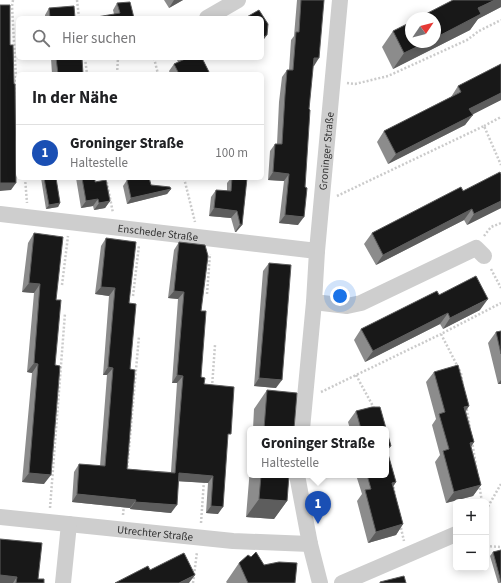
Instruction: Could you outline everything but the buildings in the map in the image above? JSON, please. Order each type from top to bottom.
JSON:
[{"type":"street","points":[[210,16],[238,0]]},
{"type":"street","name":"Groninger Straße","points":[[302,426],[340,0]]},
{"type":"street","name":"Enscheder Straße","points":[[0,214],[317,251]]},
{"type":"street","points":[[314,302],[347,306],[361,303],[480,252]]},
{"type":"street","points":[[298,478],[310,544],[320,583]]},
{"type":"street","name":"Utrechter Straße","points":[[0,517],[233,541],[310,544]]},
{"type":"street","points":[[63,583],[69,524]]},
{"type":"street","points":[[342,583],[454,535]]},
{"type":"path","points":[[13,0],[12,6],[16,78]]},
{"type":"path","points":[[77,0],[79,16]]},
{"type":"path","points":[[332,81],[355,84],[388,76],[467,40],[479,30],[501,20]]},
{"type":"path","points":[[85,60],[87,72]]},
{"type":"path","points":[[117,72],[118,60]]},
{"type":"path","points":[[154,60],[158,72]]},
{"type":"path","points":[[321,202],[338,196],[501,117]]},
{"type":"path","points":[[484,126],[501,165]]},
{"type":"path","points":[[24,180],[29,218]]},
{"type":"path","points":[[106,180],[116,228]]},
{"type":"path","points":[[185,180],[205,238],[207,294]]},
{"type":"path","points":[[62,285],[69,223]]},
{"type":"path","points":[[501,223],[491,227],[480,252],[501,288]]},
{"type":"path","points":[[133,296],[140,231]]},
{"type":"path","points":[[305,393],[318,394],[501,303]]},
{"type":"path","points":[[49,522],[65,313]]},
{"type":"path","points":[[441,334],[461,373],[464,388]]},
{"type":"path","points":[[127,475],[139,336]]},
{"type":"path","points":[[211,391],[215,345]]},
{"type":"path","points":[[356,375],[377,414]]},
{"type":"path","points":[[466,404],[482,499]]},
{"type":"path","points":[[193,583],[199,538],[204,476]]},
{"type":"path","points":[[392,479],[396,502]]},
{"type":"path","points":[[489,503],[501,484]]},
{"type":"path","points":[[122,530],[124,499]]},
{"type":"path","points":[[399,517],[406,555]]},
{"type":"path","points":[[489,546],[501,547]]},
{"type":"place","name":"Groninger Straße","points":[[318,524]]}]
